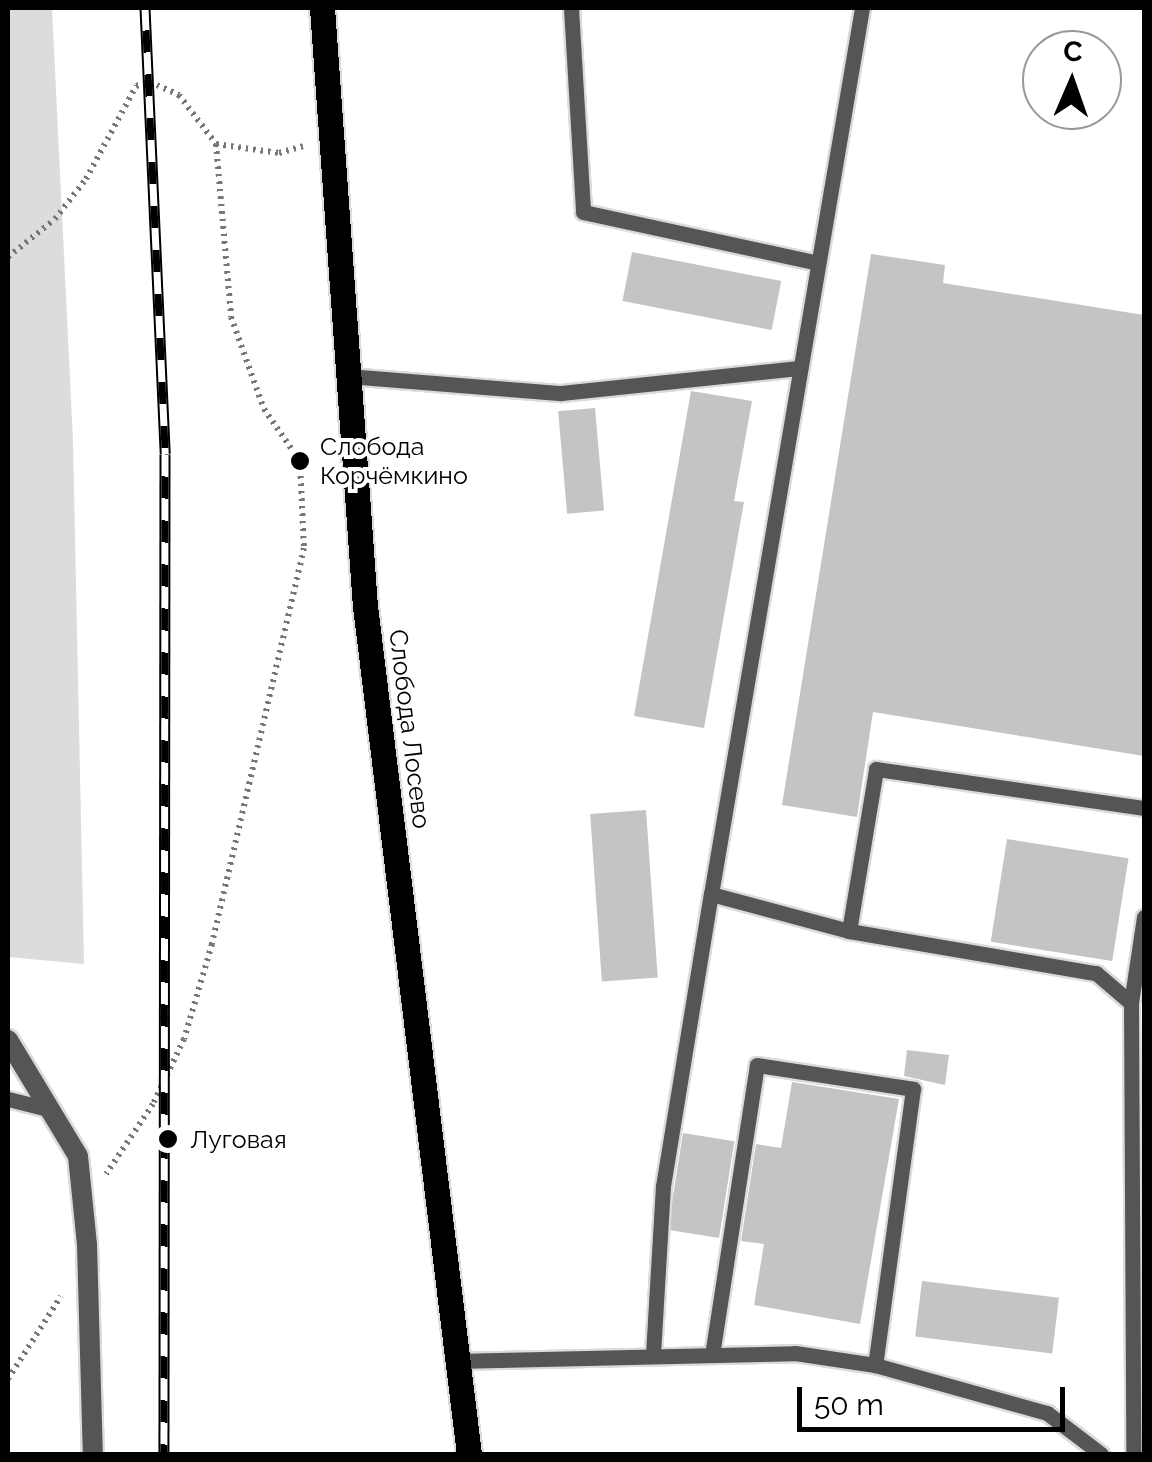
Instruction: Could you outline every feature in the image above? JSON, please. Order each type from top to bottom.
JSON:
[{"type":"main road","name":"Слобода Лосево","points":[[322,8],[365,606],[469,1454]]},
{"type":"street","points":[[8,1040],[78,1156],[93,1454]]},
{"type":"lane","points":[[571,8],[583,212],[818,262]]},
{"type":"lane","points":[[653,1354],[663,1186],[862,8]]},
{"type":"lane","points":[[348,376],[561,392],[799,368]]},
{"type":"lane","points":[[849,931],[876,769],[1144,808]]},
{"type":"lane","points":[[711,894],[849,931],[1096,973],[1130,1004]]},
{"type":"lane","points":[[1133,1454],[1130,1004],[1144,918]]},
{"type":"lane","points":[[712,1355],[757,1065],[914,1089],[875,1364]]},
{"type":"lane","points":[[8,1099],[52,1110]]},
{"type":"lane","points":[[456,1361],[795,1354],[875,1364],[1047,1412],[1101,1454]]},
{"type":"path","points":[[8,258],[55,219],[86,179],[136,86],[150,82],[179,95],[216,144],[231,317],[264,409],[300,461],[304,548],[184,1039],[152,1104],[83,1208]]},
{"type":"path","points":[[216,144],[280,153],[331,138]]},
{"type":"path","points":[[8,1379],[65,1290]]},
{"type":"shaded area","points":[[8,8],[52,8],[73,441],[84,964],[8,957]]},
{"type":"building","points":[[632,252],[781,281],[772,330],[622,301]]},
{"type":"building","points":[[871,254],[945,265],[943,283],[1144,315],[1144,756],[873,712],[857,817],[782,805]]},
{"type":"building","points":[[691,391],[752,401],[734,501],[744,502],[704,728],[634,716]]},
{"type":"building","points":[[595,408],[604,511],[567,514],[558,411]]},
{"type":"building","points":[[646,810],[658,978],[602,981],[590,814]]},
{"type":"building","points":[[1007,839],[1128,858],[1112,961],[991,942]]},
{"type":"building","points":[[907,1050],[949,1055],[945,1085],[904,1076]]},
{"type":"building","points":[[792,1082],[899,1099],[860,1324],[754,1305],[764,1244],[741,1241],[756,1144],[781,1148]]},
{"type":"building","points":[[683,1133],[734,1141],[719,1238],[668,1230]]},
{"type":"building","points":[[922,1281],[1059,1298],[1052,1353],[915,1337]]},
{"type":"railway","points":[[145,8],[165,454],[164,1454]]},
{"type":"place","name":"Слобода Корчёмкино","points":[[300,461]]},
{"type":"place","name":"Луговая","points":[[168,1139]]}]
